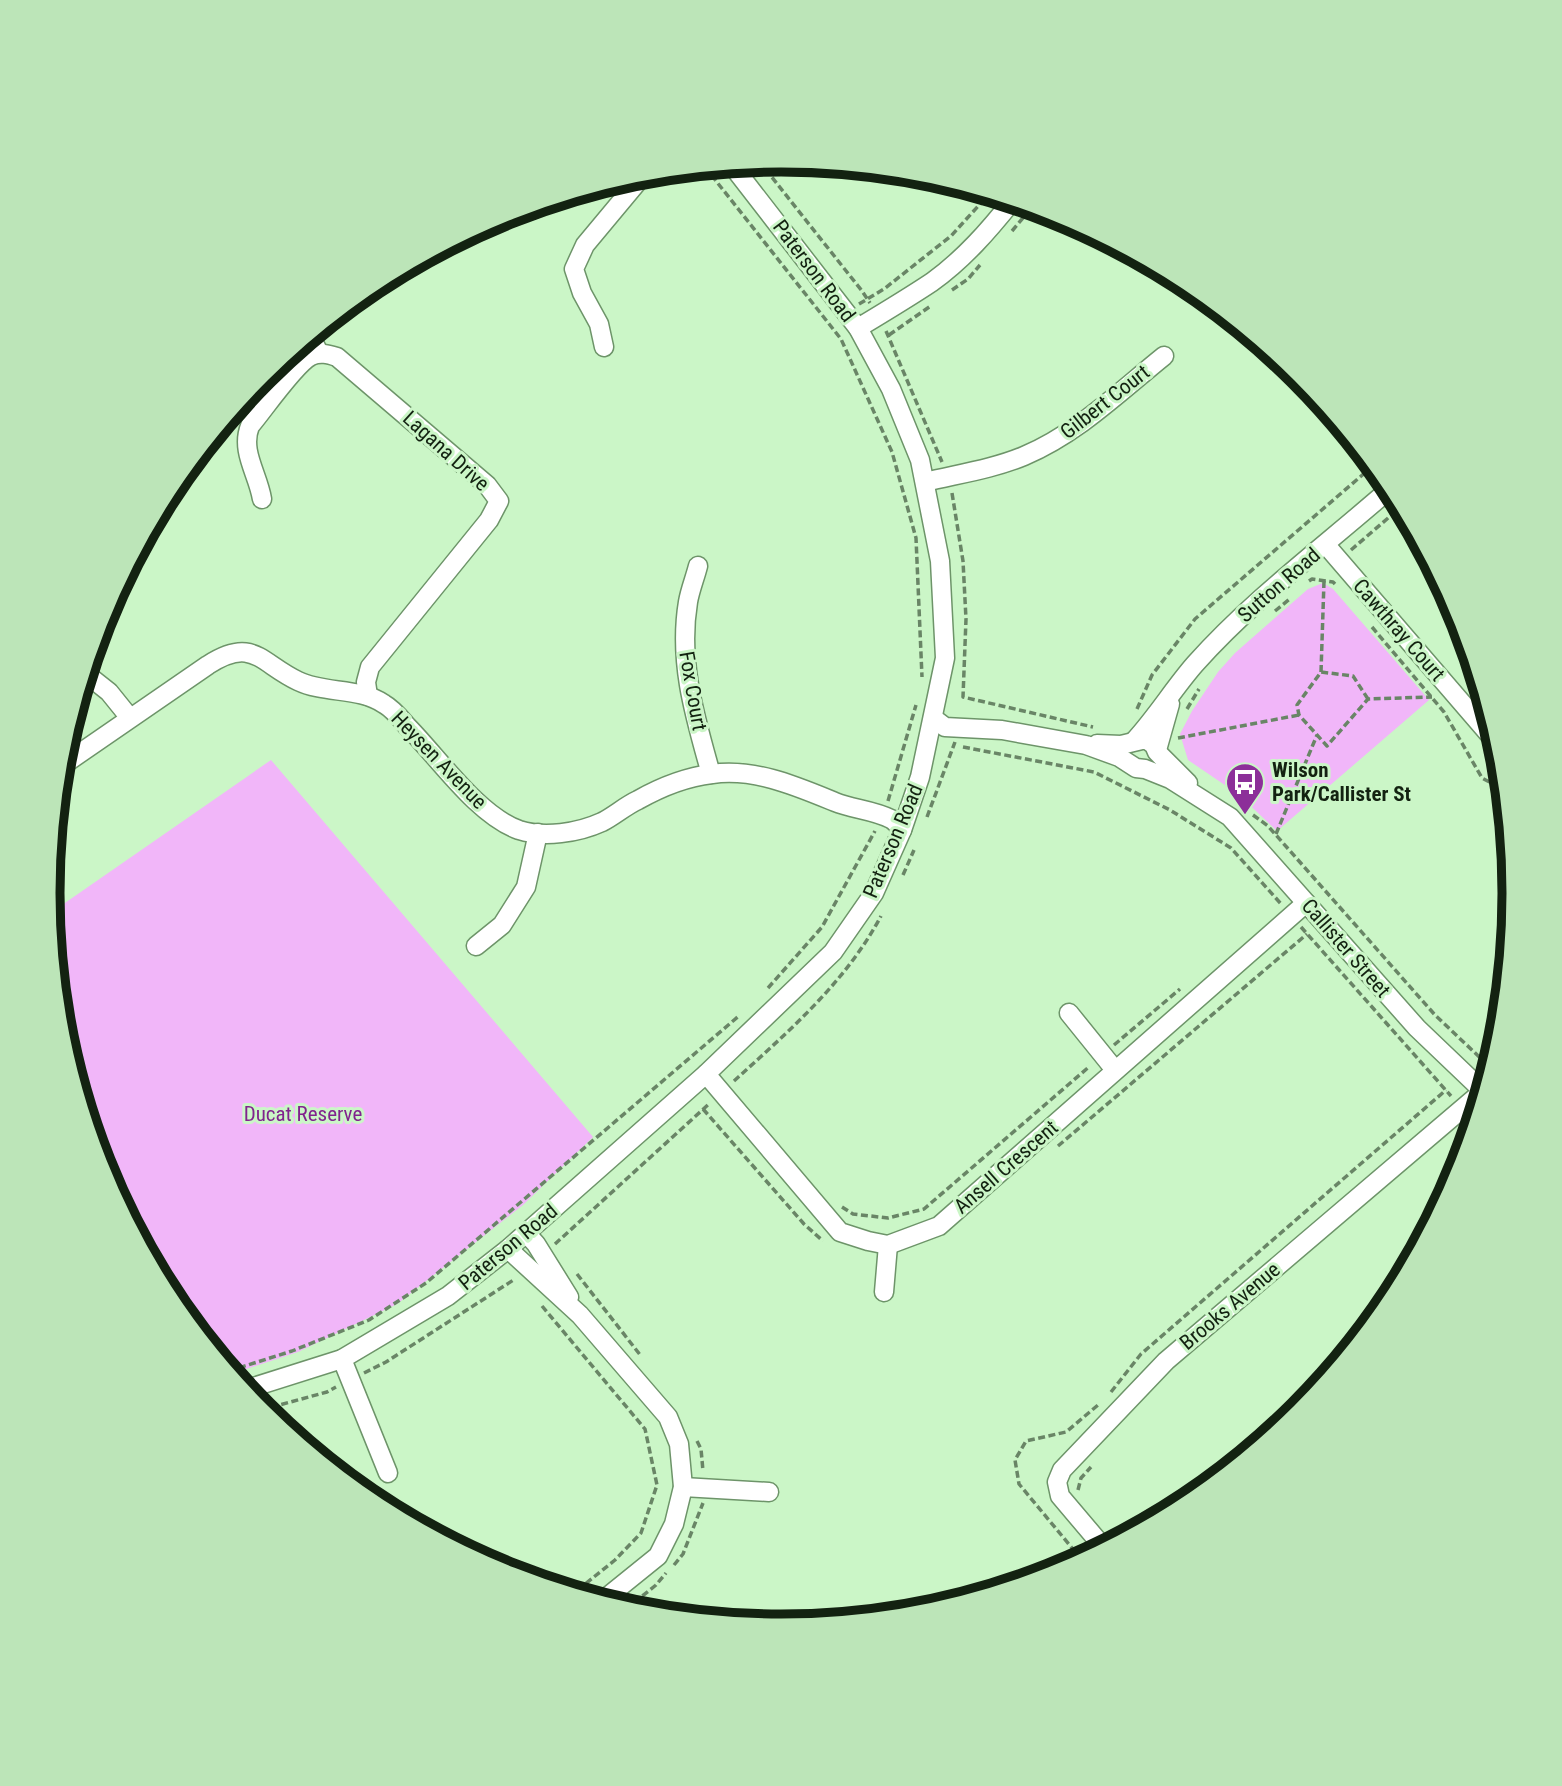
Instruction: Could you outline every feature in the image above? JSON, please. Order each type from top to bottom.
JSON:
[{"type":"street","name":"Paterson Road","points":[[255,1386],[342,1359],[448,1296],[508,1249],[706,1074],[833,952],[874,893],[902,830],[920,777],[944,658],[940,561],[925,482],[891,388],[858,328],[739,173]]},
{"type":"street","points":[[604,347],[599,324],[582,293],[574,269],[585,245],[634,186]]},
{"type":"street","points":[[858,328],[952,266],[1007,208]]},
{"type":"street","points":[[262,499],[246,448],[246,437],[250,426],[298,367],[307,358],[319,354],[314,344]]},
{"type":"street","name":"Lagana Drive","points":[[319,354],[337,357],[487,485],[499,501],[489,520],[382,655],[376,686],[368,696]]},
{"type":"street","name":"Gilbert Court","points":[[925,482],[1012,460],[1048,445],[1089,419],[1164,356]]},
{"type":"street","name":"Sutton Road","points":[[1134,741],[1194,665],[1227,631],[1383,495]]},
{"type":"street","name":"Cawthray Court","points":[[1326,545],[1483,727]]},
{"type":"street","name":"Fox Court","points":[[698,566],[688,602],[684,645],[691,700],[711,774]]},
{"type":"street","name":"Heysen Avenue","points":[[72,759],[221,657],[236,652],[261,657],[298,681],[368,696],[384,704],[471,797],[517,829],[538,833],[570,832],[601,822],[636,800],[674,782],[734,772],[769,778],[881,821],[887,830],[902,830]]},
{"type":"street","points":[[92,679],[109,692],[130,718]]},
{"type":"street","name":"Sutton Road","points":[[1157,750],[1175,691]]},
{"type":"street","name":"Callister Street","points":[[933,718],[945,727],[1002,730],[1080,744],[1121,745],[1146,739],[1209,803]]},
{"type":"street","points":[[1134,741],[1127,756],[1137,766],[1152,766],[1157,759],[1157,750]]},
{"type":"street","name":"Callister Street","points":[[1080,744],[1170,779],[1230,817],[1416,1028],[1476,1086]]},
{"type":"street","points":[[476,946],[502,925],[526,887],[538,833]]},
{"type":"street","name":"Ansell Crescent","points":[[888,1245],[939,1226],[1306,903]]},
{"type":"street","points":[[1069,1013],[1115,1070]]},
{"type":"street","points":[[706,1074],[840,1232],[888,1245],[884,1293]]},
{"type":"street","name":"Brooks Avenue","points":[[1098,1541],[1059,1496],[1057,1482],[1062,1470],[1166,1361],[1471,1101]]},
{"type":"street","points":[[526,1233],[536,1244],[580,1315]]},
{"type":"street","points":[[508,1249],[580,1315],[668,1417],[679,1444],[683,1487],[674,1524],[658,1556],[611,1594]]},
{"type":"street","points":[[342,1359],[388,1473]]},
{"type":"street","points":[[683,1487],[769,1492]]},
{"type":"path","points":[[767,172],[867,299],[889,335],[932,434],[954,499],[963,561],[966,619],[963,697],[1098,728]]},
{"type":"path","points":[[712,175],[841,339],[892,452],[916,538],[922,683]]},
{"type":"path","points":[[828,323],[884,289],[951,236],[983,201]]},
{"type":"path","points":[[1133,718],[1152,675],[1195,619],[1366,472]]},
{"type":"path","points":[[1351,550],[1394,513]]},
{"type":"path","points":[[1302,588],[1312,579],[1324,580],[1333,582],[1342,592]]},
{"type":"path","points":[[1324,580],[1321,673],[1297,705],[1299,715],[1327,746],[1368,699],[1432,698]]},
{"type":"path","points":[[1273,614],[1292,596]]},
{"type":"path","points":[[1369,624],[1444,712],[1482,778],[1494,784]]},
{"type":"path","points":[[1321,673],[1353,676],[1368,699]]},
{"type":"path","points":[[1185,712],[1199,689]]},
{"type":"path","points":[[767,990],[822,927],[881,821],[919,695]]},
{"type":"path","points":[[1176,730],[1172,739],[1299,715]]},
{"type":"path","points":[[1276,834],[1317,735]]},
{"type":"path","points":[[954,745],[1094,772],[1170,810],[1231,848],[1462,1109]]},
{"type":"path","points":[[1247,810],[1276,834],[1435,1015],[1483,1060]]},
{"type":"path","points":[[1054,1150],[1307,934]]},
{"type":"path","points":[[835,1201],[853,1214],[888,1218],[924,1209],[1186,984]]},
{"type":"path","points":[[238,1368],[292,1351],[369,1320],[426,1283],[747,1009]]},
{"type":"path","points":[[703,1109],[804,1224],[827,1244]]},
{"type":"path","points":[[535,1297],[645,1429],[657,1485],[641,1533],[615,1560],[582,1586]]},
{"type":"path","points":[[1075,1498],[1082,1478],[1098,1459]]},
{"type":"green space","points":[[1323,583],[1333,589],[1429,700],[1277,831],[1238,794],[1188,760],[1180,734],[1218,672],[1235,653],[1308,589]]},
{"type":"green space","name":"Ducat Reserve","points":[[271,760],[593,1137],[523,1205],[397,1304],[298,1352],[241,1371],[181,1294],[156,1254],[114,1169],[84,1080],[73,1034],[61,940],[60,906]]},
{"type":"place","name":"Wilson Park/Callister St","points":[[1245,816]]}]
